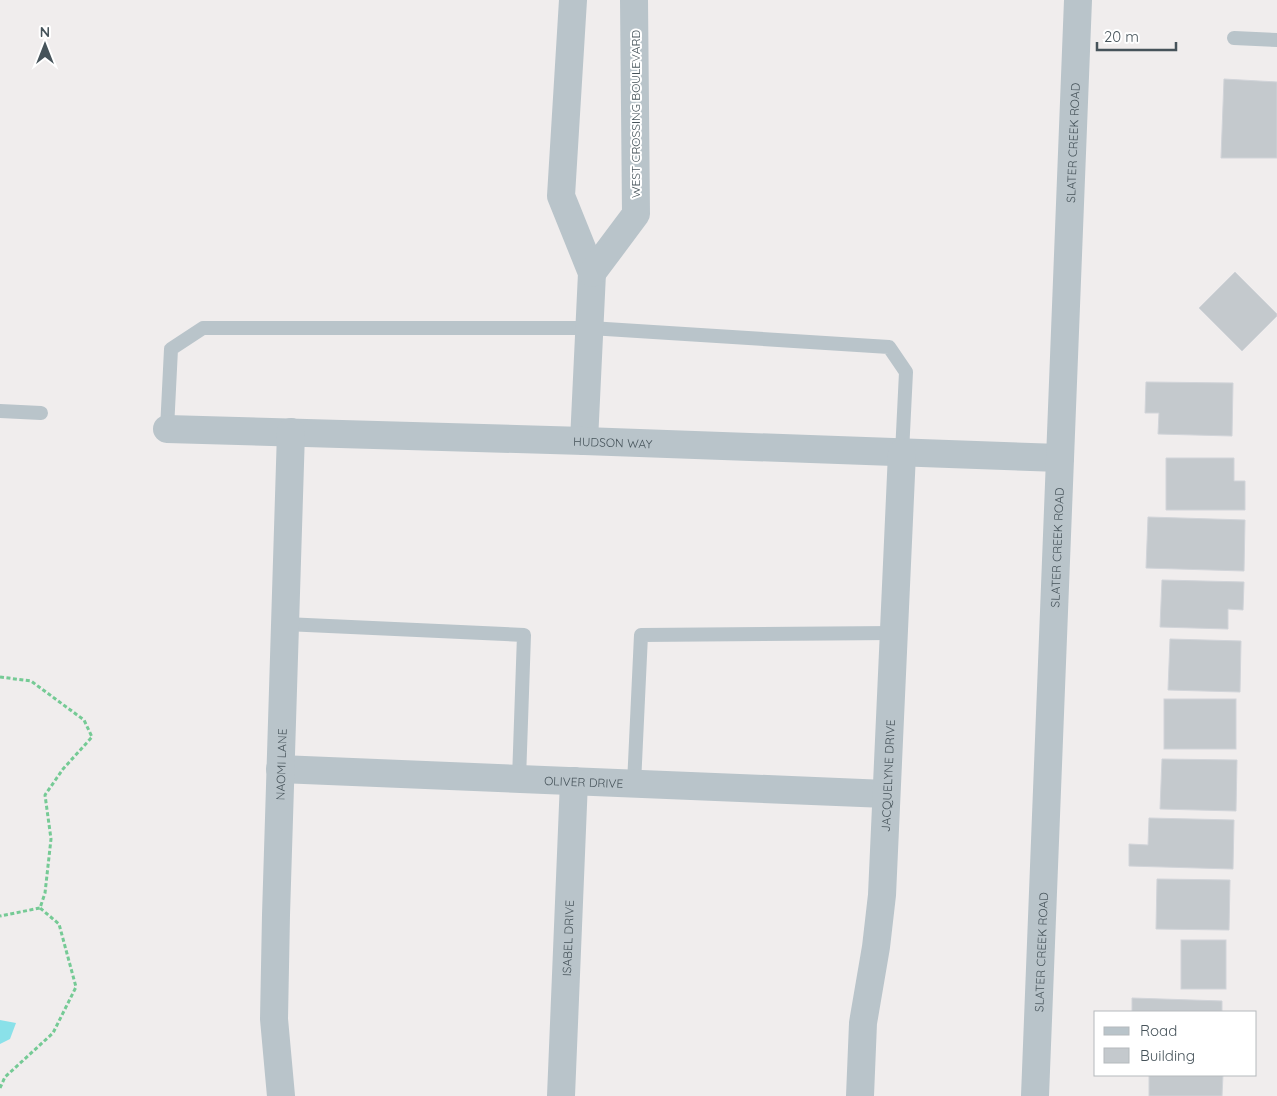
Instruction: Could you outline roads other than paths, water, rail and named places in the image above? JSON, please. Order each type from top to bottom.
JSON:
[{"type":"street","points":[[573,0],[561,196],[592,273],[584,441]]},
{"type":"street","name":"WEST CROSSING BOULEVARD","points":[[592,273],[636,214],[634,0]]},
{"type":"street","name":"SLATER CREEK ROAD","points":[[1035,1096],[1078,0]]},
{"type":"street","name":"HUDSON WAY","points":[[167,429],[584,441],[1060,458]]},
{"type":"street","name":"NAOMI LANE","points":[[281,1096],[274,1019],[291,432]]},
{"type":"street","name":"JACQUELYNE DRIVE","points":[[860,1096],[863,1023],[876,947],[882,895],[902,453]]},
{"type":"street","name":"OLIVER DRIVE","points":[[280,770],[886,794]]},
{"type":"street","name":"ISABEL DRIVE","points":[[561,1096],[574,781]]},
{"type":"lane","points":[[1234,38],[1277,40]]},
{"type":"lane","points":[[167,429],[171,349],[203,328],[590,328],[890,347],[906,372],[902,453]]},
{"type":"lane","points":[[0,412],[41,413]]},
{"type":"lane","points":[[285,624],[524,635],[520,779]]},
{"type":"lane","points":[[634,784],[641,635],[894,633]]},
{"type":"water","points":[[0,1020],[16,1023],[10,1039],[0,1044]]}]
